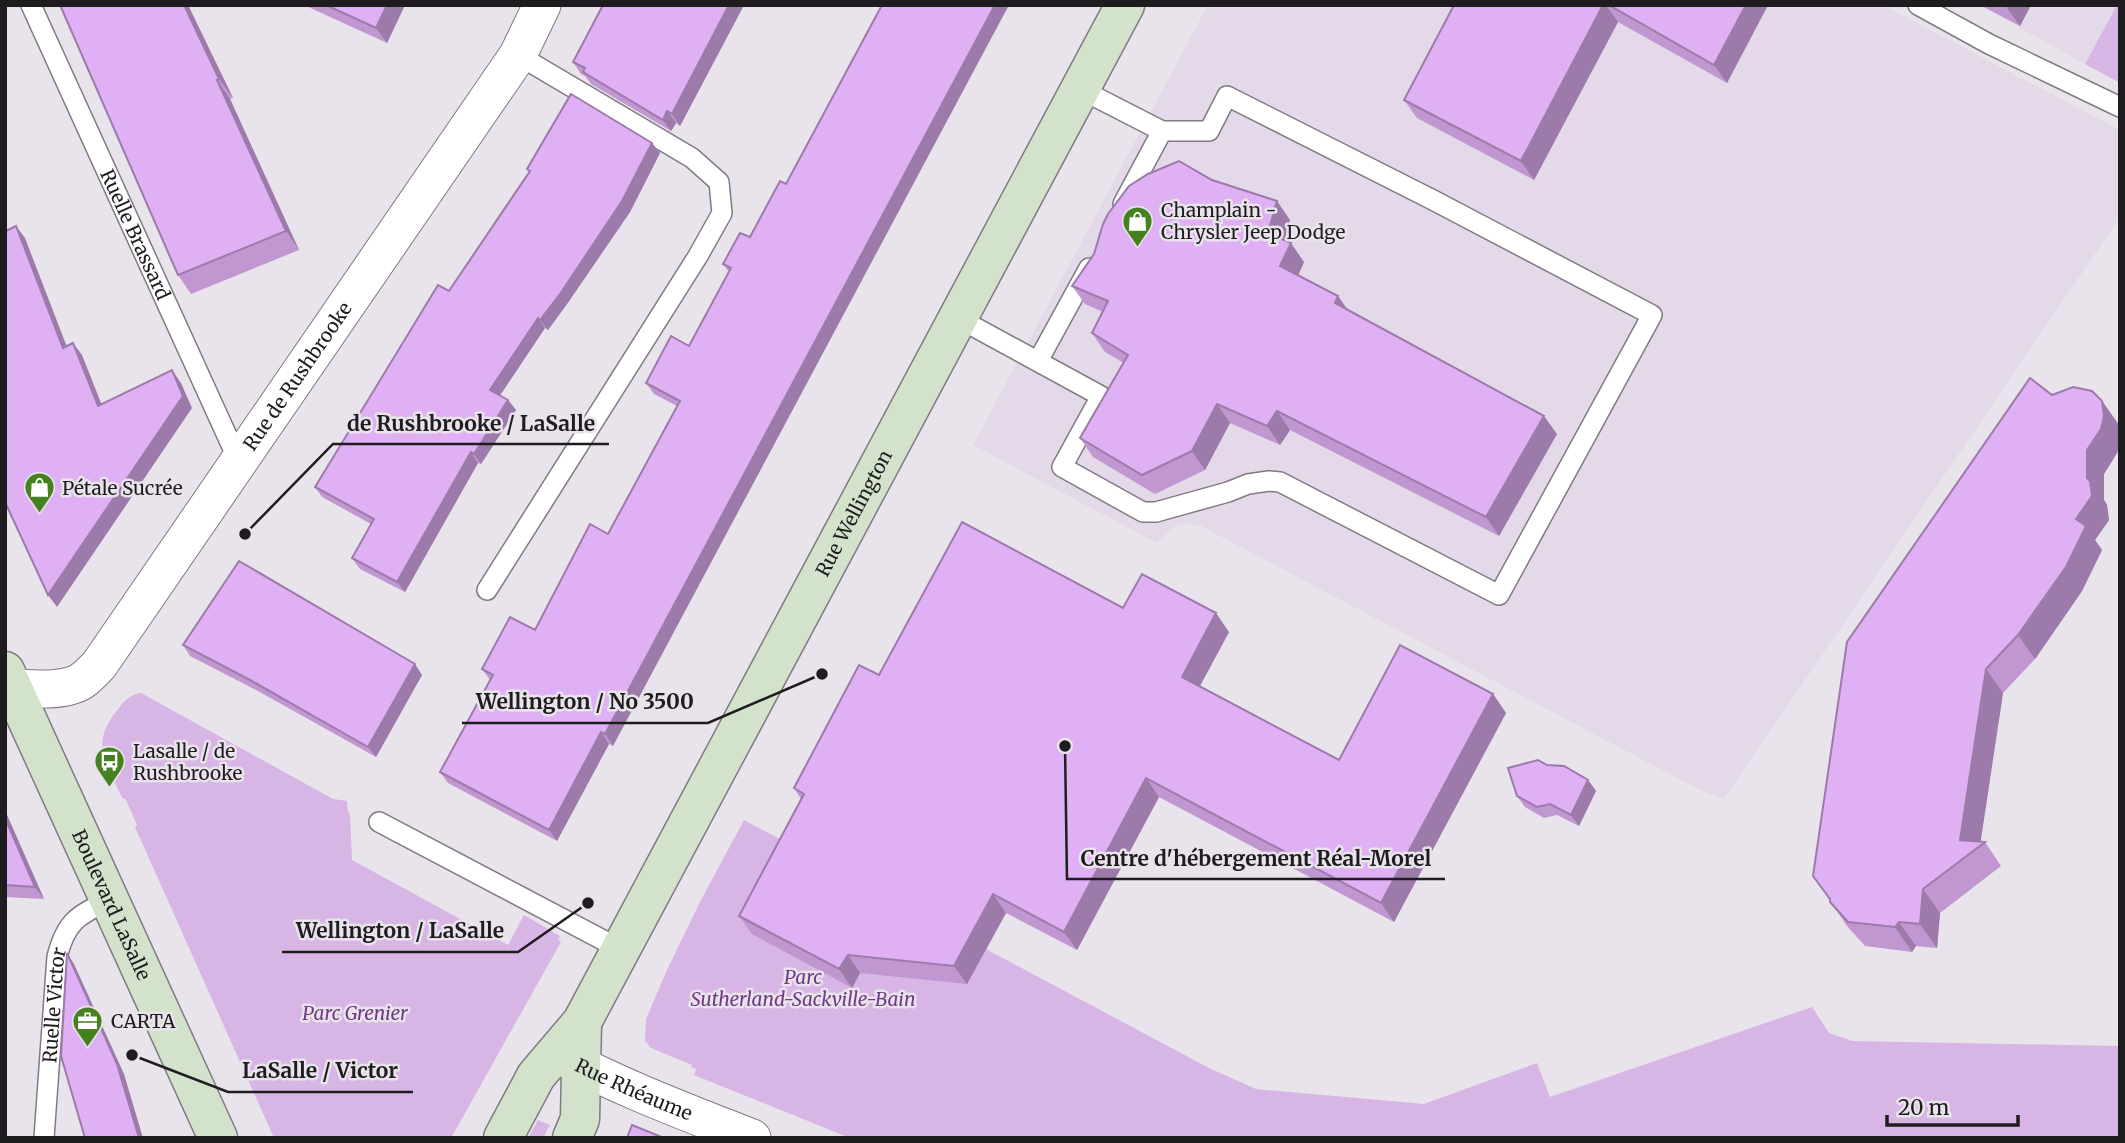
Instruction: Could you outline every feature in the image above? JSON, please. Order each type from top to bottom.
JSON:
[{"type":"main road","name":"Rue Wellington","points":[[503,1138],[536,1076],[568,1059],[582,1022],[620,949],[1125,5]]},
{"type":"main road","name":"Boulevard LaSalle","points":[[8,682],[218,1138]]},
{"type":"main road","points":[[568,1059],[580,1119],[572,1138]]},
{"type":"street","name":"Rue de Rushbrooke","points":[[8,682],[53,688],[72,686],[85,679],[99,665],[518,55],[542,5]]},
{"type":"street","name":"Rue Rhéaume","points":[[568,1059],[645,1096],[752,1138]]},
{"type":"lane","name":"Ruelle Brassard","points":[[31,5],[239,462]]},
{"type":"lane","points":[[1918,5],[1989,44],[2120,107]]},
{"type":"lane","points":[[487,590],[722,213],[719,182],[692,158],[518,55]]},
{"type":"lane","points":[[958,318],[1101,396],[1062,467],[1143,512],[1156,512],[1248,484],[1280,482],[1499,595],[1652,315],[1227,96],[1209,131],[1162,131],[1080,89]]},
{"type":"lane","points":[[1112,225],[1162,131]]},
{"type":"lane","points":[[1038,361],[1099,248]]},
{"type":"lane","points":[[379,822],[620,949]]},
{"type":"lane","name":"Ruelle Victor","points":[[44,1138],[57,957],[61,940],[74,919],[110,900]]},
{"type":"shaded area","points":[[1208,5],[1883,5],[2120,130],[2120,217],[1724,799],[1700,790],[1201,526],[1186,523],[1175,526],[1157,543],[973,445]]},
{"type":"shaded area","points":[[1979,5],[2117,5],[2085,64]]},
{"type":"green space","points":[[2117,5],[2120,5],[2120,83],[2085,64]]},
{"type":"green space","name":"Parc Grenier","points":[[141,693],[333,799],[347,801],[352,860],[508,945],[524,915],[560,936],[558,940],[561,942],[451,1138],[274,1138],[135,827],[137,825],[125,798],[123,799],[106,764],[102,743],[104,732],[121,705]]},
{"type":"green space","name":"Parc Sutherland-Sackville-Bain","points":[[744,820],[1209,1068],[1256,1089],[1424,1104],[1537,1063],[1550,1097],[1812,1007],[1829,1033],[1852,1041],[2120,1046],[2120,1138],[850,1138],[694,1075],[696,1069],[691,1067],[692,1065],[651,1048],[645,1041],[646,1019],[667,970]]},
{"type":"green space","points":[[538,1120],[550,1125],[543,1138],[528,1138]]},
{"type":"building","points":[[60,5],[184,5],[286,231],[178,275]]},
{"type":"building","points":[[326,5],[387,5],[376,28]]},
{"type":"building","points":[[603,5],[729,5],[672,114],[667,111],[663,120],[583,72],[585,68],[573,62]]},
{"type":"building","points":[[882,5],[995,5],[605,734],[601,732],[549,830],[440,772],[493,675],[482,669],[510,617],[535,630],[590,524],[608,534],[680,401],[646,383],[671,336],[689,346],[731,268],[723,264],[740,233],[750,237],[780,181],[786,184]]},
{"type":"building","points":[[1454,5],[1603,5],[1521,161],[1404,100]]},
{"type":"building","points":[[1609,5],[1746,5],[1714,65]]},
{"type":"building","points":[[571,94],[652,143],[622,201],[560,294],[540,320],[538,318],[490,390],[508,400],[474,454],[471,452],[397,582],[352,558],[374,519],[315,487],[438,285],[449,291],[530,171],[527,169]]},
{"type":"building","points":[[1179,161],[1212,180],[1277,201],[1268,233],[1291,243],[1280,266],[1338,296],[1335,303],[1544,416],[1486,517],[1277,411],[1267,426],[1217,404],[1192,451],[1142,475],[1080,438],[1128,355],[1092,333],[1108,301],[1072,286],[1094,254],[1108,214],[1129,186],[1148,174]]},
{"type":"building","points":[[16,226],[63,348],[73,343],[98,406],[172,370],[183,396],[48,595],[5,502],[5,228],[6,231]]},
{"type":"building","points":[[2030,378],[2052,395],[2073,387],[2092,391],[2102,401],[2104,416],[2101,429],[2087,450],[2087,478],[2092,496],[2076,519],[2086,526],[2066,567],[2018,635],[1986,669],[1960,840],[1985,842],[1923,889],[1920,924],[1899,922],[1895,927],[1848,922],[1830,902],[1813,876],[1847,642]]},
{"type":"building","points":[[962,522],[1123,608],[1142,574],[1216,613],[1182,677],[1339,760],[1400,645],[1493,694],[1381,903],[1146,778],[1064,932],[993,894],[954,966],[848,955],[839,969],[739,916],[804,794],[794,788],[859,665],[879,675]]},
{"type":"building","points":[[239,561],[415,664],[368,747],[183,645]]},
{"type":"building","points":[[1538,760],[1547,765],[1564,766],[1588,780],[1571,815],[1550,804],[1537,807],[1517,796],[1508,768]]},
{"type":"building","points":[[5,818],[35,887],[5,885]]},
{"type":"building","points":[[67,953],[117,1064],[139,1138],[85,1138],[61,1056]]},
{"type":"building","points":[[632,1125],[664,1138],[627,1138]]},
{"type":"place","name":"Champlain - Chrysler Jeep Dodge","points":[[1138,248]]},
{"type":"place","name":"Pétale Sucrée","points":[[39,515]]},
{"type":"place","name":"de Rushbrooke / LaSalle","points":[[245,534]]},
{"type":"place","name":"Wellington / No 3500","points":[[822,674]]},
{"type":"place","name":"Centre d'hébergement Réal-Morel","points":[[1065,746]]},
{"type":"place","name":"Lasalle / de Rushbrooke","points":[[110,789]]},
{"type":"place","name":"Wellington / LaSalle","points":[[588,903]]},
{"type":"place","name":"CARTA","points":[[88,1048]]},
{"type":"place","name":"LaSalle / Victor","points":[[132,1055]]}]
